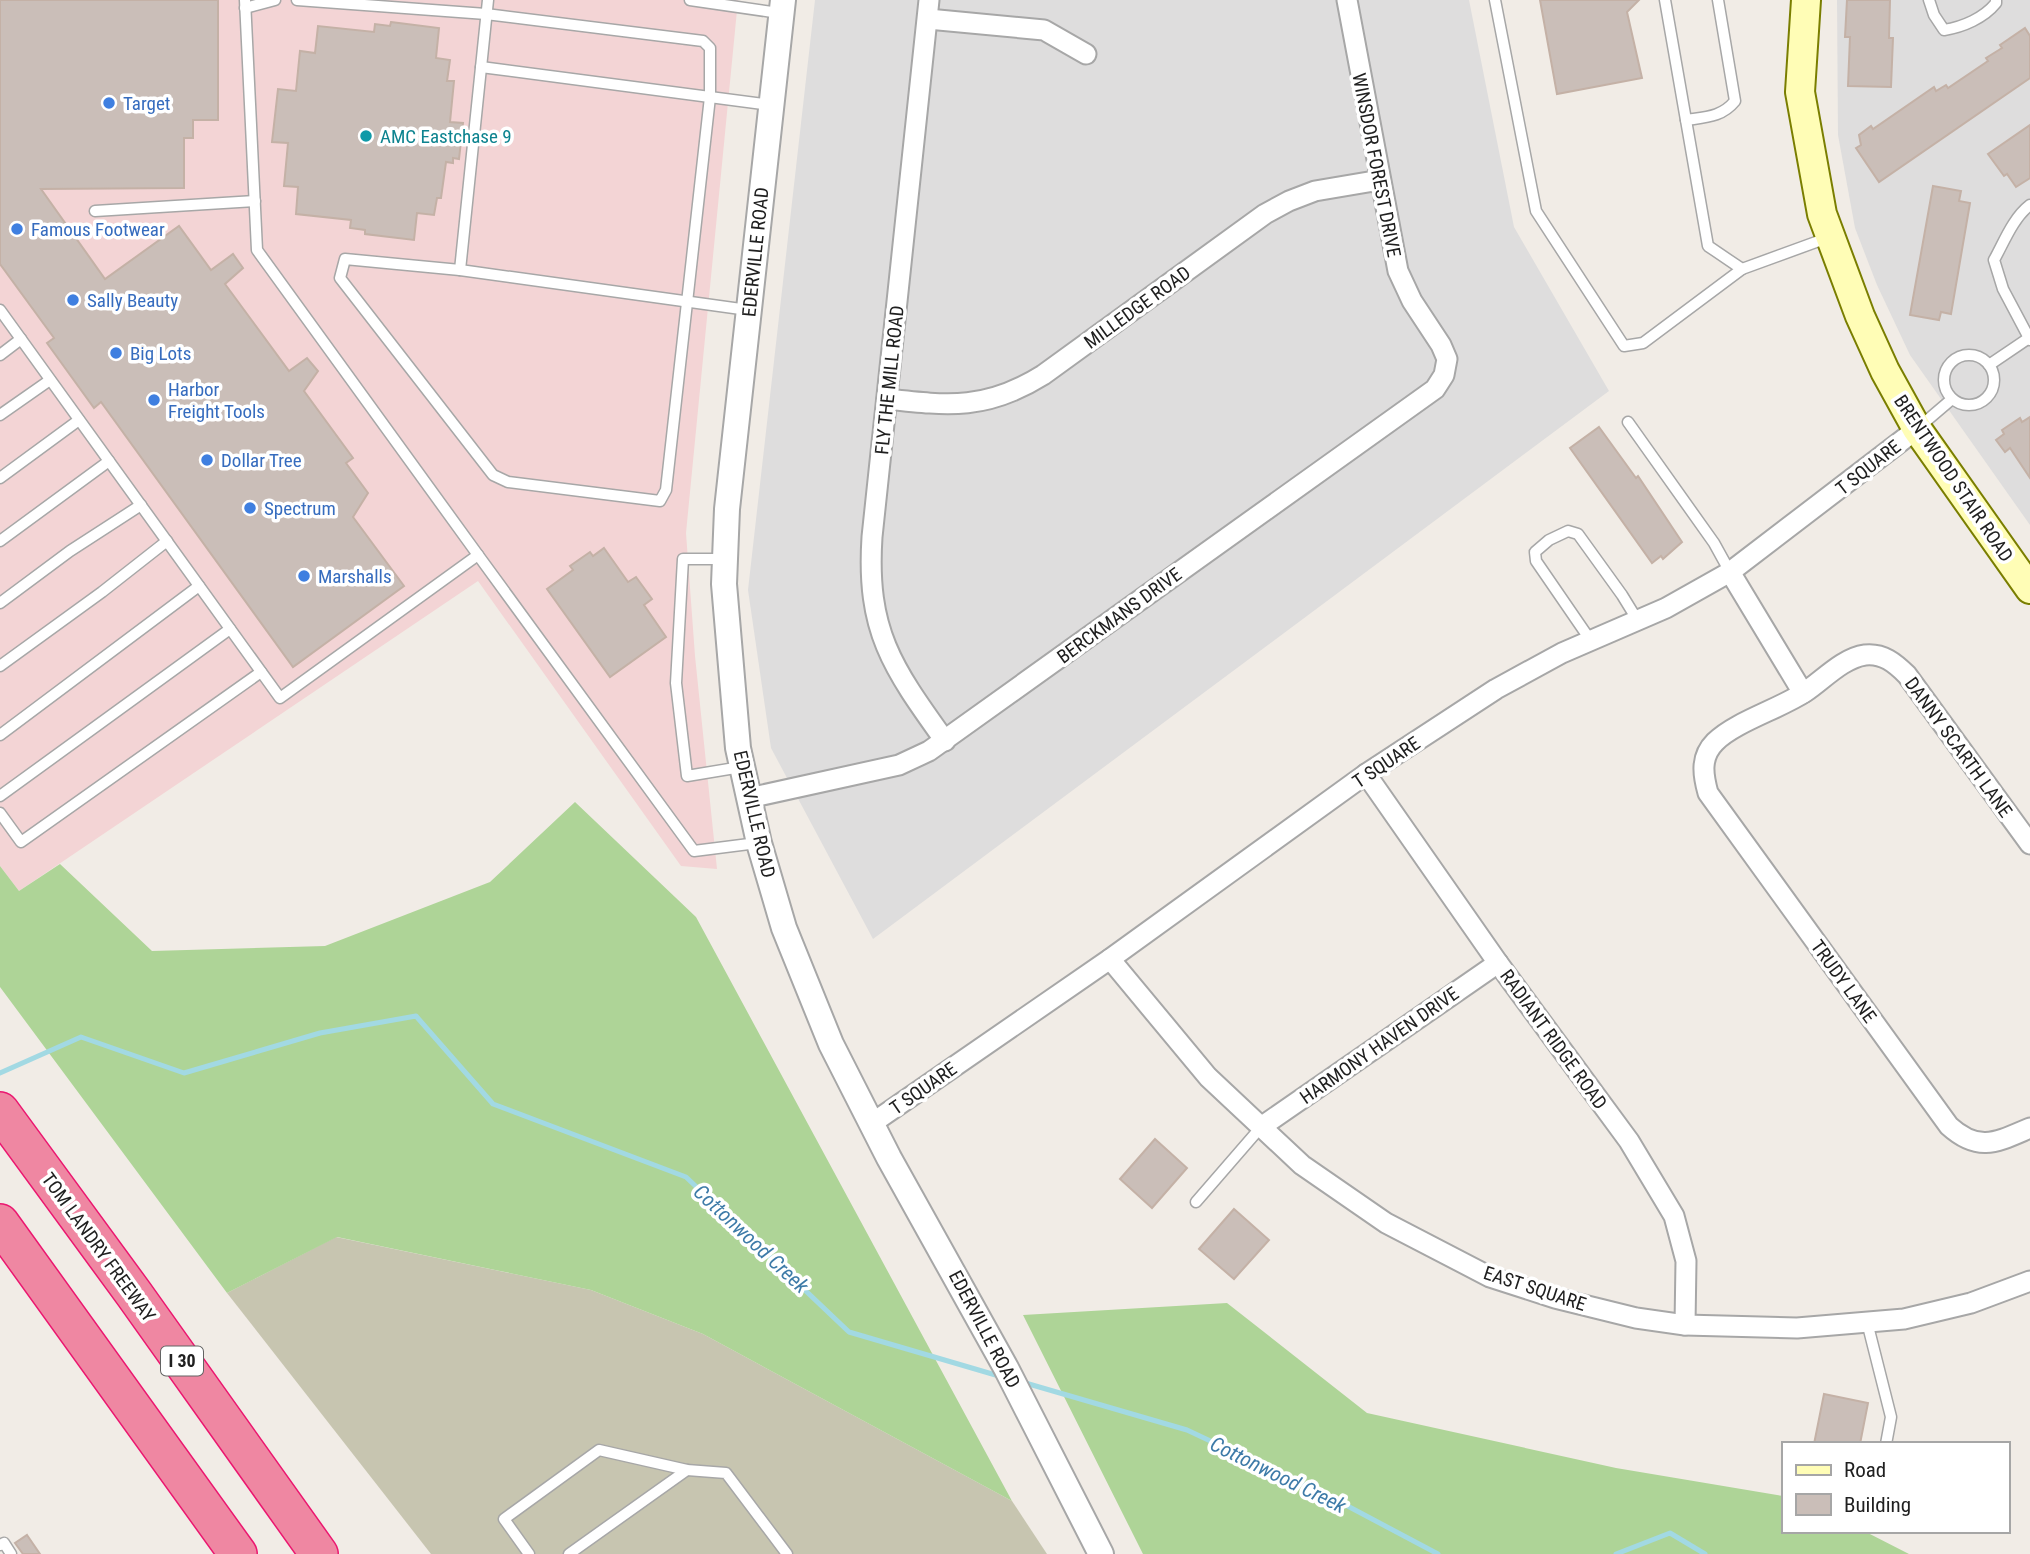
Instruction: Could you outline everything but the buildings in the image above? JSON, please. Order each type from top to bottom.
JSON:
[{"type":"highway","name":"TOM LANDRY FREEWAY","points":[[0,1111],[319,1554]]},
{"type":"highway","points":[[0,1223],[238,1554]]},
{"type":"main road","name":"BRENTWOOD STAIR ROAD","points":[[1806,0],[1800,92],[1822,214],[1860,316],[1885,371],[1917,429],[2030,589]]},
{"type":"street","name":"WINSDOR FOREST DRIVE","points":[[1347,0],[1398,271],[1412,301],[1447,359]]},
{"type":"street","name":"EDERVILLE ROAD","points":[[782,6],[727,509],[727,635],[738,748],[759,843],[784,929],[831,1044],[871,1124],[955,1273],[1101,1554]]},
{"type":"street","points":[[928,10],[1044,30],[1086,54]]},
{"type":"street","name":"FLY THE MILL ROAD","points":[[928,10],[871,549],[870,582],[874,608],[892,660],[905,684],[945,741]]},
{"type":"street","name":"MILLEDGE ROAD","points":[[887,399],[942,406],[971,404],[1017,391],[1265,214],[1315,191],[1380,180]]},
{"type":"street","name":"BERCKMANS DRIVE","points":[[749,797],[899,765],[945,741],[1435,389],[1444,375],[1447,359]]},
{"type":"street","name":"T SQUARE","points":[[871,1124],[1110,959],[1366,774],[1496,689],[1562,653],[1638,621],[1730,572],[1917,429]]},
{"type":"street","points":[[1730,572],[1804,693]]},
{"type":"street","name":"DANNY SCARTH LANE","points":[[1705,757],[1714,743],[1729,732],[1804,693],[1852,658],[1880,656],[1894,662],[1907,675],[2030,844]]},
{"type":"street","name":"TRUDY LANE","points":[[1705,757],[1703,776],[1708,793],[1949,1126],[1961,1137],[1982,1143],[1997,1142],[2030,1128]]},
{"type":"street","name":"RADIANT RIDGE ROAD","points":[[1366,774],[1497,963],[1629,1141],[1674,1216],[1686,1262],[1685,1325]]},
{"type":"street","name":"EAST SQUARE","points":[[1110,959],[1208,1077],[1302,1165],[1386,1223],[1490,1277],[1636,1318],[1685,1325],[1797,1328],[1904,1319],[1971,1303],[2030,1281]]},
{"type":"street","name":"HARMONY HAVEN DRIVE","points":[[1261,1127],[1497,963]]},
{"type":"lane","points":[[275,0],[245,4],[257,250],[694,851],[759,843]]},
{"type":"lane","points":[[298,0],[486,14],[703,41],[710,48],[710,97],[686,301],[666,490],[660,501],[508,482],[493,475],[340,278],[345,259],[460,270],[686,301],[748,310]]},
{"type":"lane","points":[[460,270],[488,0]]},
{"type":"lane","points":[[1495,0],[1536,211],[1624,346],[1643,343],[1742,269],[1831,237]]},
{"type":"lane","points":[[1665,0],[1708,246],[1742,269]]},
{"type":"lane","points":[[1686,120],[1718,115],[1728,110],[1735,102],[1718,0]]},
{"type":"lane","points":[[1929,0],[1934,15],[1944,30],[1957,28],[1989,12],[1996,0]]},
{"type":"lane","points":[[697,1],[782,6]]},
{"type":"lane","points":[[481,67],[771,105]]},
{"type":"lane","points":[[95,211],[255,201]]},
{"type":"lane","points":[[1989,365],[2029,339],[2003,289],[1993,260],[2023,210],[2030,205]]},
{"type":"lane","points":[[0,310],[280,698],[478,555]]},
{"type":"lane","points":[[0,355],[21,339]]},
{"type":"lane","points":[[1965,356],[1974,356],[1989,365],[1994,379],[1991,393],[1986,399],[1972,405],[1958,403],[1952,398],[1944,382],[1949,365],[1965,356]]},
{"type":"lane","points":[[0,415],[50,380]]},
{"type":"lane","points":[[1917,429],[1952,398]]},
{"type":"lane","points":[[0,478],[79,419]]},
{"type":"lane","points":[[1628,422],[1714,543],[1730,572]]},
{"type":"lane","points":[[0,541],[109,461]]},
{"type":"lane","points":[[0,603],[70,551],[141,505]]},
{"type":"lane","points":[[1591,641],[1535,561],[1535,552],[1549,540],[1568,531],[1578,534],[1638,621]]},
{"type":"lane","points":[[0,666],[167,541]]},
{"type":"lane","points":[[725,559],[682,559],[676,683],[687,776],[742,766]]},
{"type":"lane","points":[[0,735],[199,586]]},
{"type":"lane","points":[[0,796],[230,629]]},
{"type":"lane","points":[[0,813],[21,842],[261,672]]},
{"type":"lane","points":[[1196,1202],[1261,1127]]},
{"type":"lane","points":[[1867,1322],[1891,1417],[1886,1442]]},
{"type":"lane","points":[[528,1554],[504,1519],[599,1451],[687,1470],[726,1473],[787,1554]]},
{"type":"lane","points":[[569,1554],[687,1470]]},
{"type":"lane","points":[[0,1545],[4,1543],[11,1554]]},
{"type":"shaded area","points":[[0,0],[738,0],[686,533],[695,656],[717,869],[681,866],[478,581],[19,891],[0,866]]},
{"type":"shaded area","points":[[815,0],[1469,0],[1514,227],[1609,391],[873,939],[771,748],[748,590]]},
{"type":"shaded area","points":[[1837,0],[2030,0],[2030,525],[1910,355],[1877,285],[1855,228],[1838,135]]},
{"type":"shaded area","points":[[336,1237],[591,1290],[703,1334],[1012,1501],[1047,1554],[431,1554],[227,1293]]},
{"type":"green space","points":[[575,802],[696,917],[1012,1501],[703,1334],[591,1290],[337,1237],[227,1293],[0,987],[0,866],[19,891],[60,864],[152,951],[325,946],[490,882]]},
{"type":"green space","points":[[1227,1303],[1367,1413],[1616,1468],[1782,1496],[1782,1533],[1868,1533],[1909,1554],[1143,1554],[1023,1315]]},
{"type":"waterway","name":"Cottonwood Creek","points":[[0,1073],[81,1037],[184,1073],[320,1033],[416,1016],[493,1104],[686,1177],[849,1332],[999,1376]]},
{"type":"waterway","name":"Cottonwood Creek","points":[[1022,1382],[1187,1430],[1340,1502],[1438,1554]]},
{"type":"waterway","name":"Cottonwood Creek","points":[[1616,1554],[1670,1533],[1705,1554]]},
{"type":"place","name":"Target","points":[[109,103]]},
{"type":"place","name":"AMC Eastchase 9","points":[[366,136]]},
{"type":"place","name":"Famous Footwear","points":[[17,229]]},
{"type":"place","name":"Sally Beauty","points":[[73,300]]},
{"type":"place","name":"Big Lots","points":[[116,353]]},
{"type":"place","name":"Harbor Freight Tools","points":[[154,400]]},
{"type":"place","name":"Dollar Tree","points":[[207,460]]},
{"type":"place","name":"Spectrum","points":[[250,508]]},
{"type":"place","name":"Marshalls","points":[[304,576]]}]
